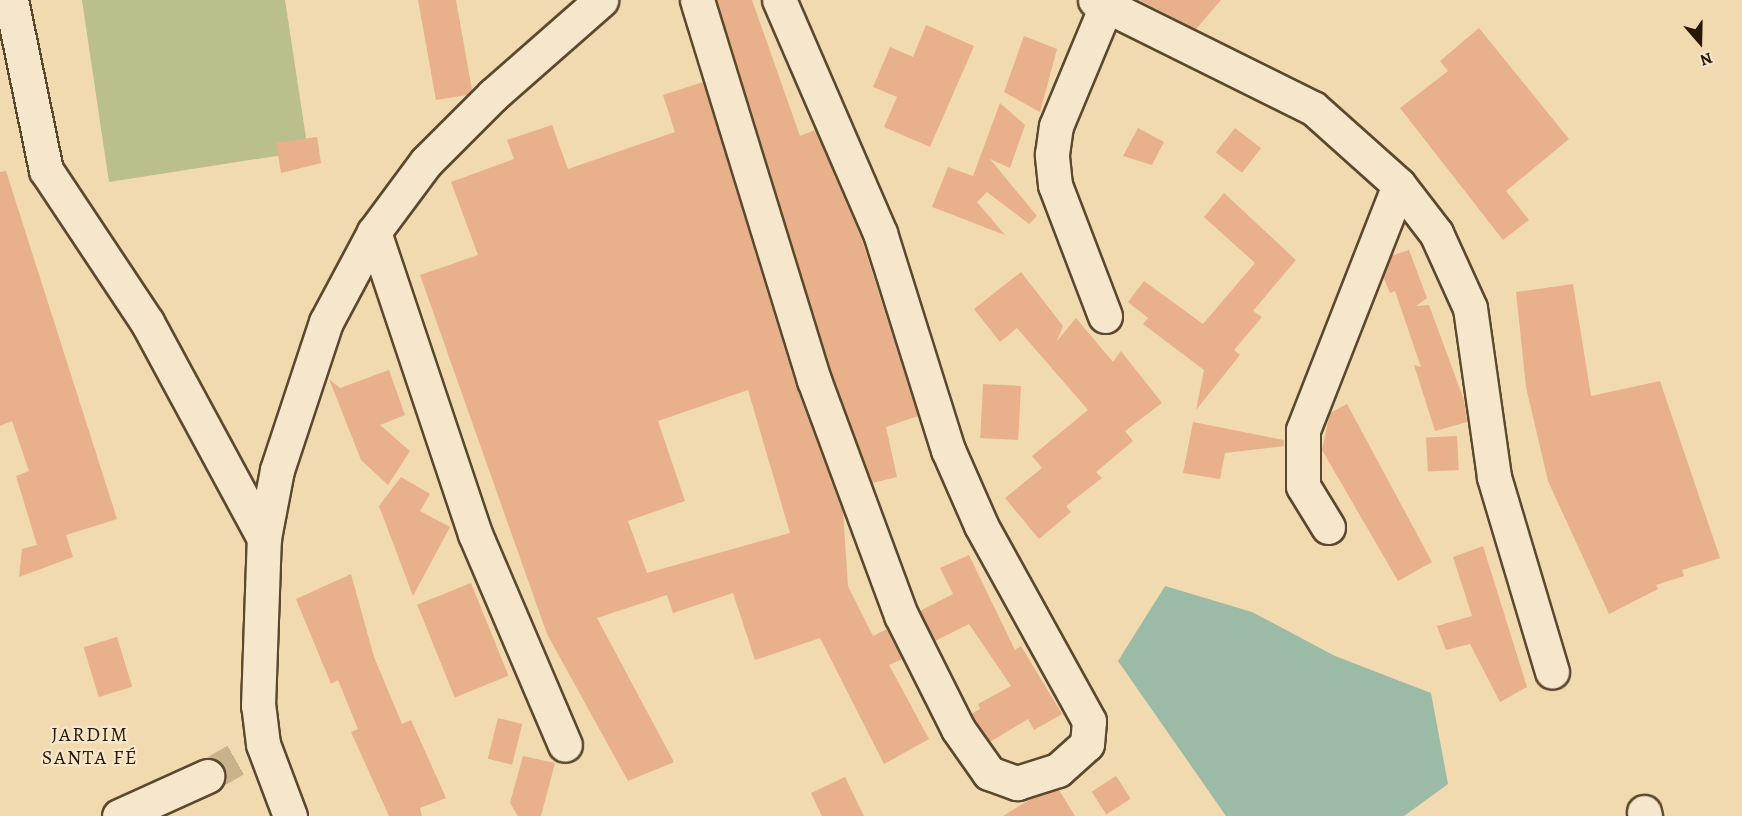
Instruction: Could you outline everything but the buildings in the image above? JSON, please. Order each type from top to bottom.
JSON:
[{"type":"street","points":[[11,0],[46,170],[147,322],[264,538]]},
{"type":"street","points":[[290,816],[253,750],[258,706],[264,538],[277,470],[326,322],[374,232],[426,162],[493,94],[602,0]]},
{"type":"street","points":[[697,0],[814,380],[901,615],[958,729],[989,773],[1017,783],[1058,770],[1087,744],[1089,721],[981,525],[948,450],[880,233],[779,0]]},
{"type":"street","points":[[1105,316],[1054,185],[1052,154],[1056,126],[1100,3],[1313,108],[1399,185],[1436,233],[1470,308],[1494,477],[1552,672]]},
{"type":"street","points":[[1328,527],[1303,486],[1303,430],[1399,185]]},
{"type":"street","points":[[374,232],[475,534],[565,746]]},
{"type":"street","points":[[119,816],[207,776]]},
{"type":"green space","points":[[82,0],[285,0],[308,151],[109,182]]},
{"type":"shaded area","points":[[1165,586],[1252,612],[1335,656],[1431,693],[1448,784],[1404,816],[1226,816],[1118,661]]},
{"type":"tunnel","points":[[207,776],[242,756]]},
{"type":"district","name":"JARDIM SANTA FÉ","points":[[90,746]]}]
